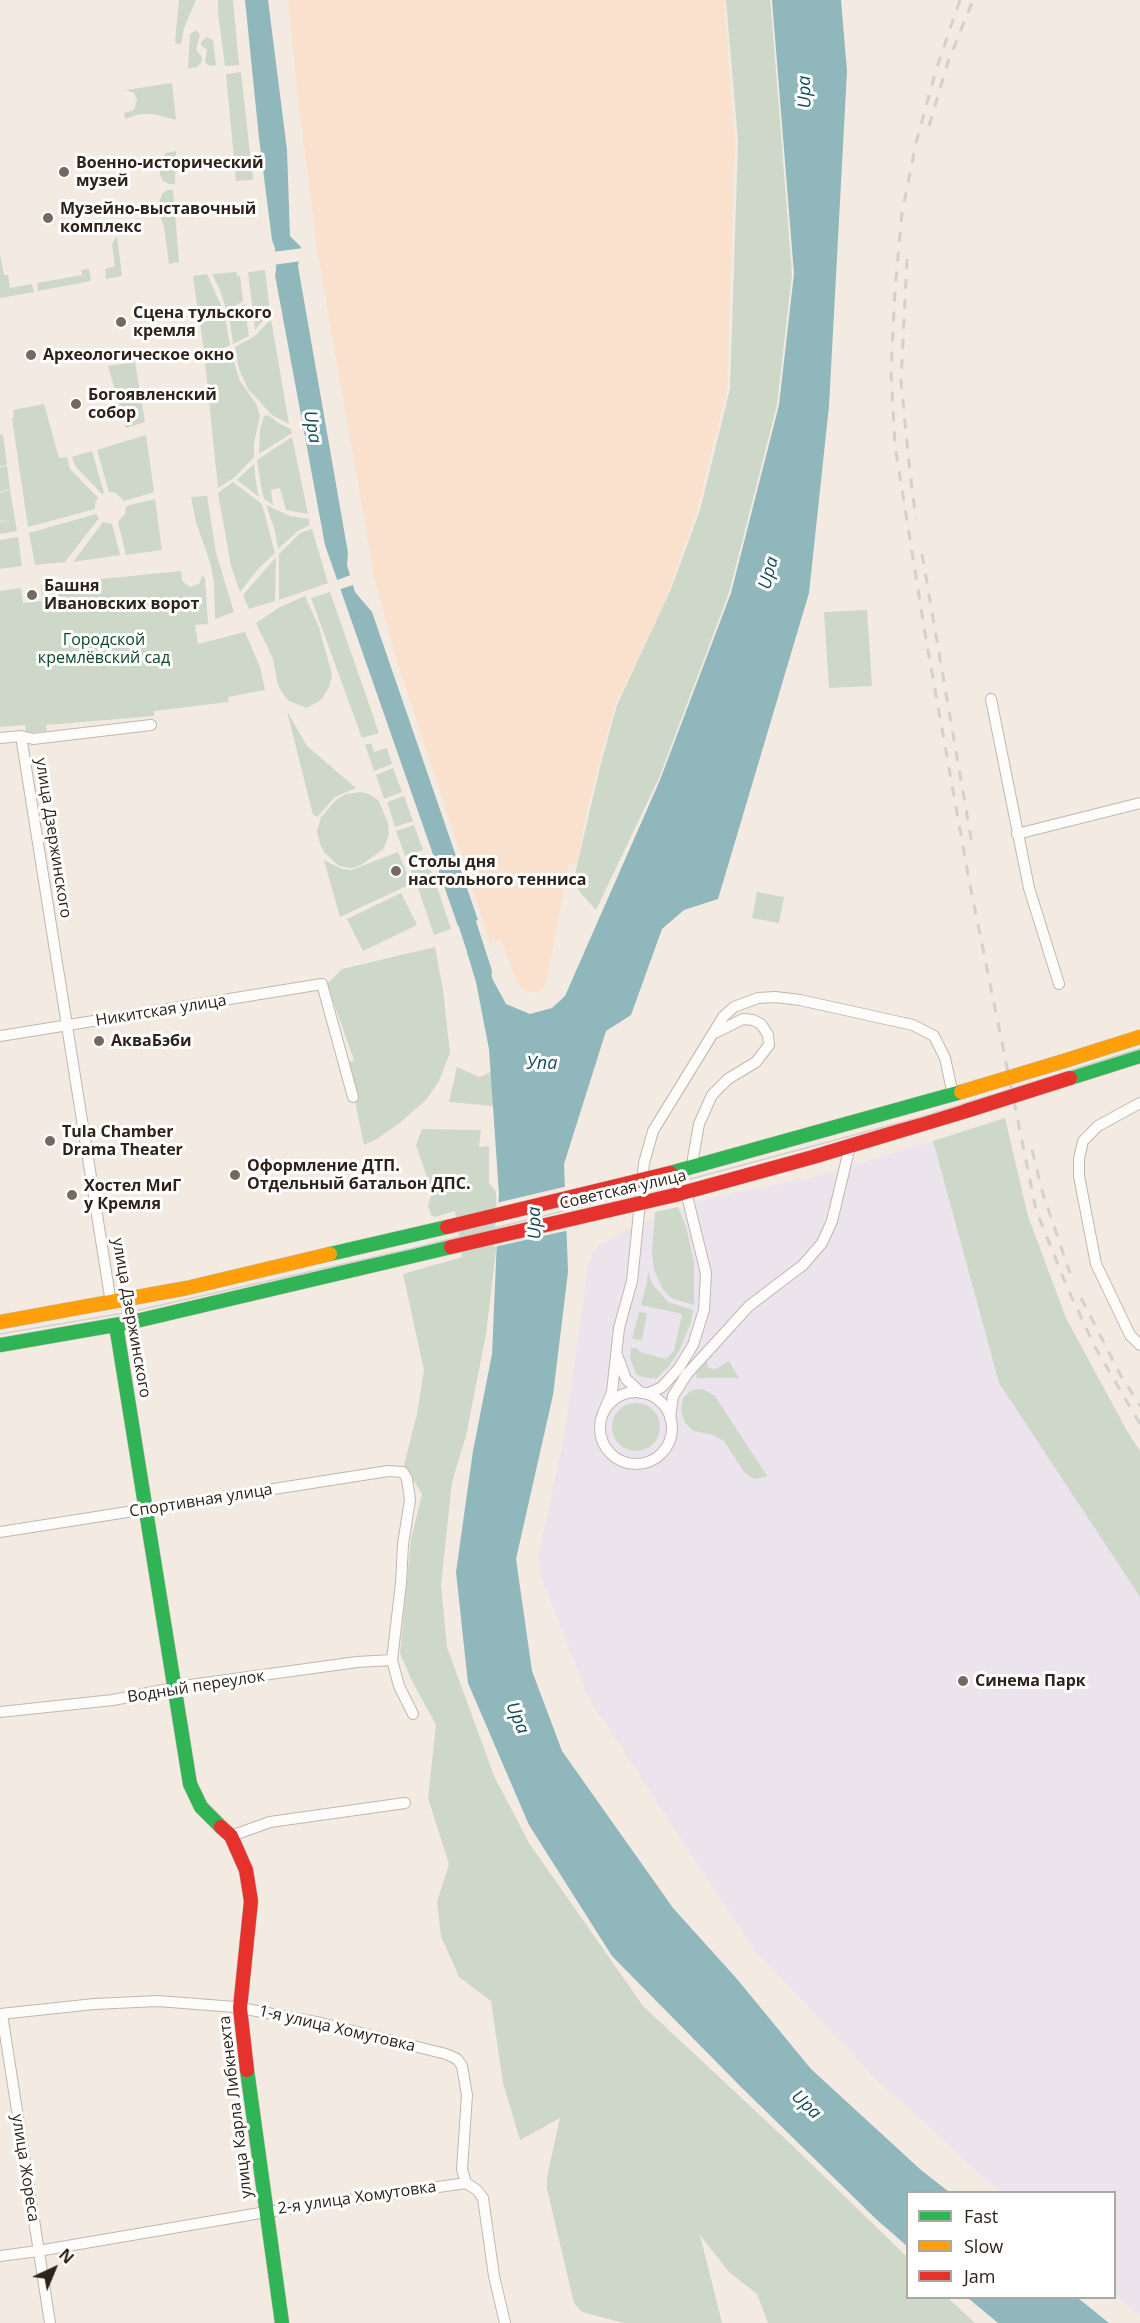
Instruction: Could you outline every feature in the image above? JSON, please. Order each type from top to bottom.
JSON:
[{"type":"main road","name":"Советская улица","points":[[0,1322],[188,1288],[670,1173],[957,1094],[1140,1037]]},
{"type":"main road","name":"Советская улица","points":[[0,1345],[116,1325],[680,1193],[850,1146],[1140,1056]]},
{"type":"main road","name":"улица Дзержинского","points":[[111,1303],[190,1784],[201,1807],[231,1836],[246,1870],[249,1887]]},
{"type":"main road","name":"улица Карла Либкнехта","points":[[249,1887],[251,1901],[240,2008],[251,2110],[282,2323]]},
{"type":"street","points":[[991,699],[1029,888],[1059,984]]},
{"type":"street","points":[[0,738],[21,736],[33,739],[151,725]]},
{"type":"street","name":"улица Дзержинского","points":[[21,736],[111,1303]]},
{"type":"street","points":[[1017,834],[1140,803]]},
{"type":"street","name":"Никитская улица","points":[[0,1036],[322,984],[353,1097]]},
{"type":"street","points":[[850,1146],[832,1221],[822,1243],[803,1265],[749,1306],[687,1374],[673,1396],[670,1418],[672,1433],[663,1452],[644,1464],[621,1461],[611,1455],[600,1434],[600,1422],[612,1392],[616,1349],[632,1281],[644,1163],[651,1137],[660,1117],[723,1017],[734,1008],[758,998],[775,997],[800,1000],[913,1024],[934,1036],[945,1058],[957,1094]]},
{"type":"street","points":[[693,1167],[699,1124],[712,1095],[728,1079],[756,1062],[769,1045],[768,1035],[760,1024],[753,1020],[742,1019],[714,1034]]},
{"type":"street","points":[[1140,1103],[1098,1126],[1083,1141],[1078,1159],[1079,1176],[1096,1264],[1130,1335],[1140,1345]]},
{"type":"street","points":[[604,1411],[610,1402],[619,1396],[644,1393],[662,1387],[679,1368],[693,1345],[704,1310],[706,1273],[680,1193]]},
{"type":"street","points":[[616,1349],[617,1360],[626,1379],[662,1403],[670,1418]]},
{"type":"street","name":"Спортивная улица","points":[[0,1532],[388,1471],[403,1472],[407,1479],[410,1500],[403,1544],[402,1583],[392,1660]]},
{"type":"street","points":[[392,1660],[399,1686],[412,1714]]},
{"type":"street","name":"Водный переулок","points":[[0,1712],[113,1700],[175,1688],[357,1662],[392,1660]]},
{"type":"street","points":[[231,1836],[270,1822],[405,1803]]},
{"type":"street","name":"1-я улица Хомутовка","points":[[1,2014],[94,2004],[158,2001],[240,2008],[321,2023],[446,2054],[457,2059],[462,2066],[466,2095],[462,2169],[466,2183]]},
{"type":"street","name":"улица Жореса","points":[[1,2014],[50,2323]]},
{"type":"street","points":[[466,2183],[477,2190],[483,2198],[494,2276],[505,2323]]},
{"type":"street","name":"2-я улица Хомутовка","points":[[0,2256],[266,2212],[466,2183]]},
{"type":"shaded area","points":[[288,0],[724,0],[735,142],[727,389],[697,511],[663,606],[615,705],[588,805],[577,863],[569,863],[546,983],[538,993],[527,992],[517,983],[501,939],[490,943],[396,658],[374,576],[318,255]]},
{"type":"shaded area","points":[[933,1141],[999,1383],[1140,1597],[1140,2316],[1116,2295],[1116,2191],[999,2191],[876,2079],[755,1951],[589,1699],[541,1577],[538,1557],[565,1432],[588,1265],[592,1254],[600,1245],[625,1231],[708,1198],[811,1178]]},
{"type":"green space","points":[[179,0],[196,0],[184,28],[181,44],[177,44],[175,41]]},
{"type":"green space","points":[[218,0],[233,0],[239,65],[225,66]]},
{"type":"green space","points":[[726,0],[770,0],[792,274],[777,405],[729,593],[659,778],[596,910],[578,890],[575,874],[601,763],[617,705],[671,589],[700,510],[730,389],[738,141]]},
{"type":"green space","points":[[196,30],[200,35],[196,50],[202,57],[202,61],[197,67],[188,69],[190,34]]},
{"type":"green space","points":[[206,37],[213,40],[216,65],[209,66],[205,62],[207,50],[201,42]]},
{"type":"green space","points":[[241,72],[253,180],[236,181],[226,74]]},
{"type":"green space","points":[[172,83],[176,120],[154,114],[140,114],[125,119],[124,113],[134,110],[137,100],[134,93],[126,90]]},
{"type":"green space","points":[[176,151],[175,184],[170,184],[163,181],[160,175],[160,163],[166,153]]},
{"type":"green space","points":[[173,190],[179,262],[169,264],[164,227],[157,206],[163,193]]},
{"type":"green space","points":[[117,236],[122,276],[106,279],[105,269],[115,266],[112,244]]},
{"type":"green space","points":[[0,254],[4,275],[8,275],[10,288],[32,284],[34,292],[0,298]]},
{"type":"green space","points":[[89,269],[91,281],[38,291],[37,283],[82,275],[81,270]]},
{"type":"green space","points":[[265,270],[270,312],[255,330],[248,272]]},
{"type":"green space","points":[[236,272],[238,277],[240,276],[243,301],[227,312],[212,274]]},
{"type":"green space","points":[[207,274],[224,312],[213,318],[199,319],[193,276]]},
{"type":"green space","points":[[244,304],[249,336],[233,344],[229,316]]},
{"type":"green space","points":[[225,317],[230,345],[205,357],[200,323]]},
{"type":"green space","points":[[271,319],[289,424],[272,415],[248,389],[239,369],[235,347],[255,336]]},
{"type":"green space","points":[[230,349],[240,381],[257,405],[260,416],[254,443],[254,457],[235,477],[218,488],[205,362]]},
{"type":"green space","points":[[135,362],[145,422],[126,428],[108,366]]},
{"type":"green space","points":[[44,404],[59,458],[67,457],[70,469],[98,498],[95,509],[28,527],[12,419],[13,410]]},
{"type":"green space","points":[[268,415],[291,429],[292,433],[259,454],[260,430],[264,416]]},
{"type":"green space","points":[[0,435],[3,435],[7,465],[0,466]]},
{"type":"green space","points":[[146,435],[154,492],[124,501],[116,493],[109,492],[97,450]]},
{"type":"green space","points":[[292,437],[308,514],[286,510],[280,488],[271,490],[273,505],[264,499],[261,486],[257,460]]},
{"type":"green space","points":[[92,451],[104,493],[102,494],[75,466],[72,457]]},
{"type":"green space","points":[[254,464],[256,482],[259,497],[237,480]]},
{"type":"green space","points":[[7,466],[10,489],[0,492],[0,467]]},
{"type":"green space","points":[[233,482],[262,504],[275,553],[258,569],[240,592],[231,566],[218,493]]},
{"type":"green space","points":[[10,490],[17,531],[0,534],[0,522],[12,520],[0,521],[0,493]]},
{"type":"green space","points":[[207,496],[216,553],[234,612],[215,619],[214,582],[191,497]]},
{"type":"green space","points":[[155,499],[162,550],[126,555],[118,522],[125,514],[126,506]]},
{"type":"green space","points":[[266,505],[290,516],[309,519],[310,525],[298,531],[278,549],[275,531]]},
{"type":"green space","points":[[96,514],[99,518],[65,562],[35,565],[29,533]]},
{"type":"green space","points":[[103,522],[112,524],[120,555],[73,562]]},
{"type":"green space","points":[[312,529],[328,583],[279,600],[279,554],[300,533]]},
{"type":"green space","points":[[18,537],[22,566],[0,569],[0,540]]},
{"type":"green space","points":[[276,557],[275,601],[249,609],[243,595]]},
{"type":"green space","name":"Городской кремлёвский сад","points":[[181,571],[182,581],[190,587],[199,584],[202,576],[205,578],[208,624],[195,625],[198,644],[245,632],[260,667],[265,690],[228,697],[229,702],[154,711],[154,716],[46,725],[47,731],[26,733],[25,725],[0,727],[0,591],[21,588],[23,603],[42,601],[41,585]]},
{"type":"green space","points":[[330,592],[379,733],[362,738],[311,598]]},
{"type":"green space","points":[[305,596],[319,627],[332,675],[329,687],[321,700],[307,708],[289,701],[283,694],[278,685],[273,659],[256,623],[280,607]]},
{"type":"green space","points":[[867,610],[872,686],[829,688],[824,612]]},
{"type":"green space","points":[[287,711],[307,746],[356,788],[335,797],[317,817],[313,815]]},
{"type":"green space","points":[[371,743],[374,752],[387,748],[392,764],[374,771],[365,745]]},
{"type":"green space","points":[[393,768],[402,792],[384,799],[376,775]]},
{"type":"green space","points":[[361,792],[379,801],[388,823],[389,834],[384,848],[361,865],[352,868],[339,866],[324,852],[320,844],[317,831],[321,817],[337,799],[346,794]]},
{"type":"green space","points":[[404,796],[413,821],[395,827],[387,802]]},
{"type":"green space","points":[[414,825],[423,850],[405,856],[396,831]]},
{"type":"green space","points":[[398,852],[411,884],[340,917],[324,860],[342,869],[351,870]]},
{"type":"green space","points":[[425,854],[433,877],[416,883],[407,860]]},
{"type":"green space","points":[[435,881],[451,929],[434,935],[418,888]]},
{"type":"green space","points":[[757,892],[784,897],[779,923],[752,918]]},
{"type":"green space","points":[[401,893],[417,925],[363,951],[347,919]]},
{"type":"green space","points":[[435,947],[443,990],[450,1053],[439,1081],[426,1100],[402,1121],[377,1139],[364,1145],[347,1063],[354,1060],[327,984],[342,969]]},
{"type":"green space","points":[[457,1067],[479,1077],[493,1071],[493,1106],[449,1102]]},
{"type":"green space","points":[[1005,1118],[1028,1216],[1066,1318],[1140,1451],[1140,1597],[999,1383],[933,1141]]},
{"type":"green space","points":[[422,1129],[481,1130],[479,1147],[489,1146],[489,1183],[496,1192],[496,1250],[486,1334],[466,1436],[452,1482],[441,1585],[447,1647],[494,1776],[529,1843],[643,2006],[794,2147],[906,2256],[906,2299],[949,2299],[975,2323],[768,2323],[757,2294],[729,2272],[700,2235],[722,2323],[624,2323],[582,2312],[574,2303],[547,2189],[547,2177],[560,2118],[520,2140],[503,2083],[491,2001],[459,1977],[441,1936],[437,1902],[449,1864],[428,1798],[436,1725],[400,1653],[411,1539],[422,1494],[404,1465],[417,1414],[424,1370],[403,1274],[462,1257],[455,1211],[435,1217],[431,1215],[428,1205],[432,1192],[416,1145]]},
{"type":"green space","points":[[678,1207],[686,1227],[694,1262],[694,1305],[668,1295],[662,1288],[654,1270],[652,1252],[655,1212]]},
{"type":"green space","points":[[648,1271],[652,1284],[668,1302],[693,1310],[691,1322],[679,1351],[656,1379],[636,1374],[630,1358],[631,1348],[666,1359],[674,1351],[682,1314],[641,1305]]},
{"type":"green space","points":[[639,1312],[647,1313],[642,1340],[632,1339]]},
{"type":"green space","points":[[707,1360],[708,1367],[714,1370],[729,1361],[739,1378],[697,1378],[696,1373]]},
{"type":"green space","points":[[703,1389],[715,1396],[767,1476],[752,1478],[744,1472],[724,1441],[713,1435],[694,1431],[685,1423],[681,1410],[683,1398],[692,1390]]},
{"type":"green space","points":[[636,1403],[653,1410],[660,1427],[653,1444],[636,1451],[619,1444],[612,1427],[619,1410]]},
{"type":"water","points":[[245,0],[268,0],[287,150],[290,236],[301,247],[298,266],[348,553],[347,565],[355,592],[372,612],[478,920],[458,926],[325,545],[275,275],[275,248],[272,240],[259,138]]},
{"type":"water","name":"Упа","points":[[772,0],[841,0],[847,71],[829,406],[809,593],[718,899],[684,910],[662,929],[631,1015],[606,1031],[564,1164],[568,1272],[553,1395],[516,1559],[532,1671],[562,1751],[673,1908],[737,1979],[811,2069],[921,2170],[948,2191],[906,2191],[906,2245],[876,2219],[741,2087],[612,1956],[529,1825],[468,1683],[456,1572],[473,1451],[492,1354],[499,1194],[489,1049],[476,982],[467,952],[482,947],[493,980],[506,1004],[530,1014],[552,1008],[565,996],[660,780],[731,593],[779,405],[794,274]]},
{"type":"water","points":[[969,2299],[1079,2299],[1109,2323],[998,2323]]},
{"type":"pier","points":[[304,248],[302,261],[273,265],[272,252]]},
{"type":"pier","points":[[353,574],[356,584],[338,590],[335,581]]},
{"type":"pier","points":[[568,1186],[570,1230],[494,1247],[496,1203]]},
{"type":"waterway","name":"Upa","points":[[460,901],[483,972]]},
{"type":"tram line","points":[[0,1334],[130,1312],[410,1249],[672,1184],[921,1117],[1140,1049]]},
{"type":"railway","points":[[960,0],[936,70],[916,143],[902,213],[891,372],[895,446],[926,639],[969,880],[1036,1210],[1067,1287],[1095,1347],[1140,1424]]},
{"type":"railway","points":[[929,126],[948,62],[973,0]]},
{"type":"railway","points":[[907,259],[901,382],[916,519]]},
{"type":"railway","points":[[922,554],[972,844]]},
{"type":"railway","points":[[1032,1150],[1043,1194],[1070,1273]]},
{"type":"railway","points":[[1081,1298],[1120,1374],[1140,1406]]},
{"type":"traffic: fast","points":[[1070,1078],[1140,1056]]},
{"type":"traffic: fast","points":[[670,1173],[961,1092]]},
{"type":"traffic: fast","points":[[330,1254],[447,1227]]},
{"type":"traffic: fast","points":[[0,1345],[132,1322],[451,1247]]},
{"type":"traffic: fast","points":[[116,1325],[190,1784],[201,1807],[221,1827]]},
{"type":"traffic: fast","points":[[247,2070],[282,2323]]},
{"type":"traffic: slow","points":[[1064,1061],[1140,1037]]},
{"type":"traffic: slow","points":[[961,1092],[1064,1061]]},
{"type":"traffic: slow","points":[[0,1322],[187,1288],[330,1254]]},
{"type":"traffic: jam","points":[[966,1111],[1070,1078]]},
{"type":"traffic: jam","points":[[675,1195],[966,1111]]},
{"type":"traffic: jam","points":[[447,1227],[670,1173]]},
{"type":"traffic: jam","points":[[451,1247],[675,1195]]},
{"type":"traffic: jam","points":[[221,1827],[231,1836],[246,1870],[251,1901],[240,2008],[247,2070]]},
{"type":"place","name":"Военно-исторический музей","points":[[64,172]]},
{"type":"place","name":"Музейно-выставочный комплекс","points":[[48,218]]},
{"type":"place","name":"Сцена тульского кремля","points":[[121,322]]},
{"type":"place","name":"Археологическое окно","points":[[31,355]]},
{"type":"place","name":"Богоявленский собор","points":[[76,404]]},
{"type":"place","name":"Башня Ивановских ворот","points":[[32,595]]},
{"type":"place","name":"Cтолы дня настольного тенниса","points":[[396,871]]},
{"type":"place","name":"АкваБэби","points":[[99,1041]]},
{"type":"place","name":"Tula Chamber Drama Theater","points":[[50,1141]]},
{"type":"place","name":"Оформление ДТП. Отдельный батальон ДПС.","points":[[235,1175]]},
{"type":"place","name":"Хостел МиГ у Кремля","points":[[72,1195]]},
{"type":"place","name":"Синема Парк","points":[[963,1681]]}]
